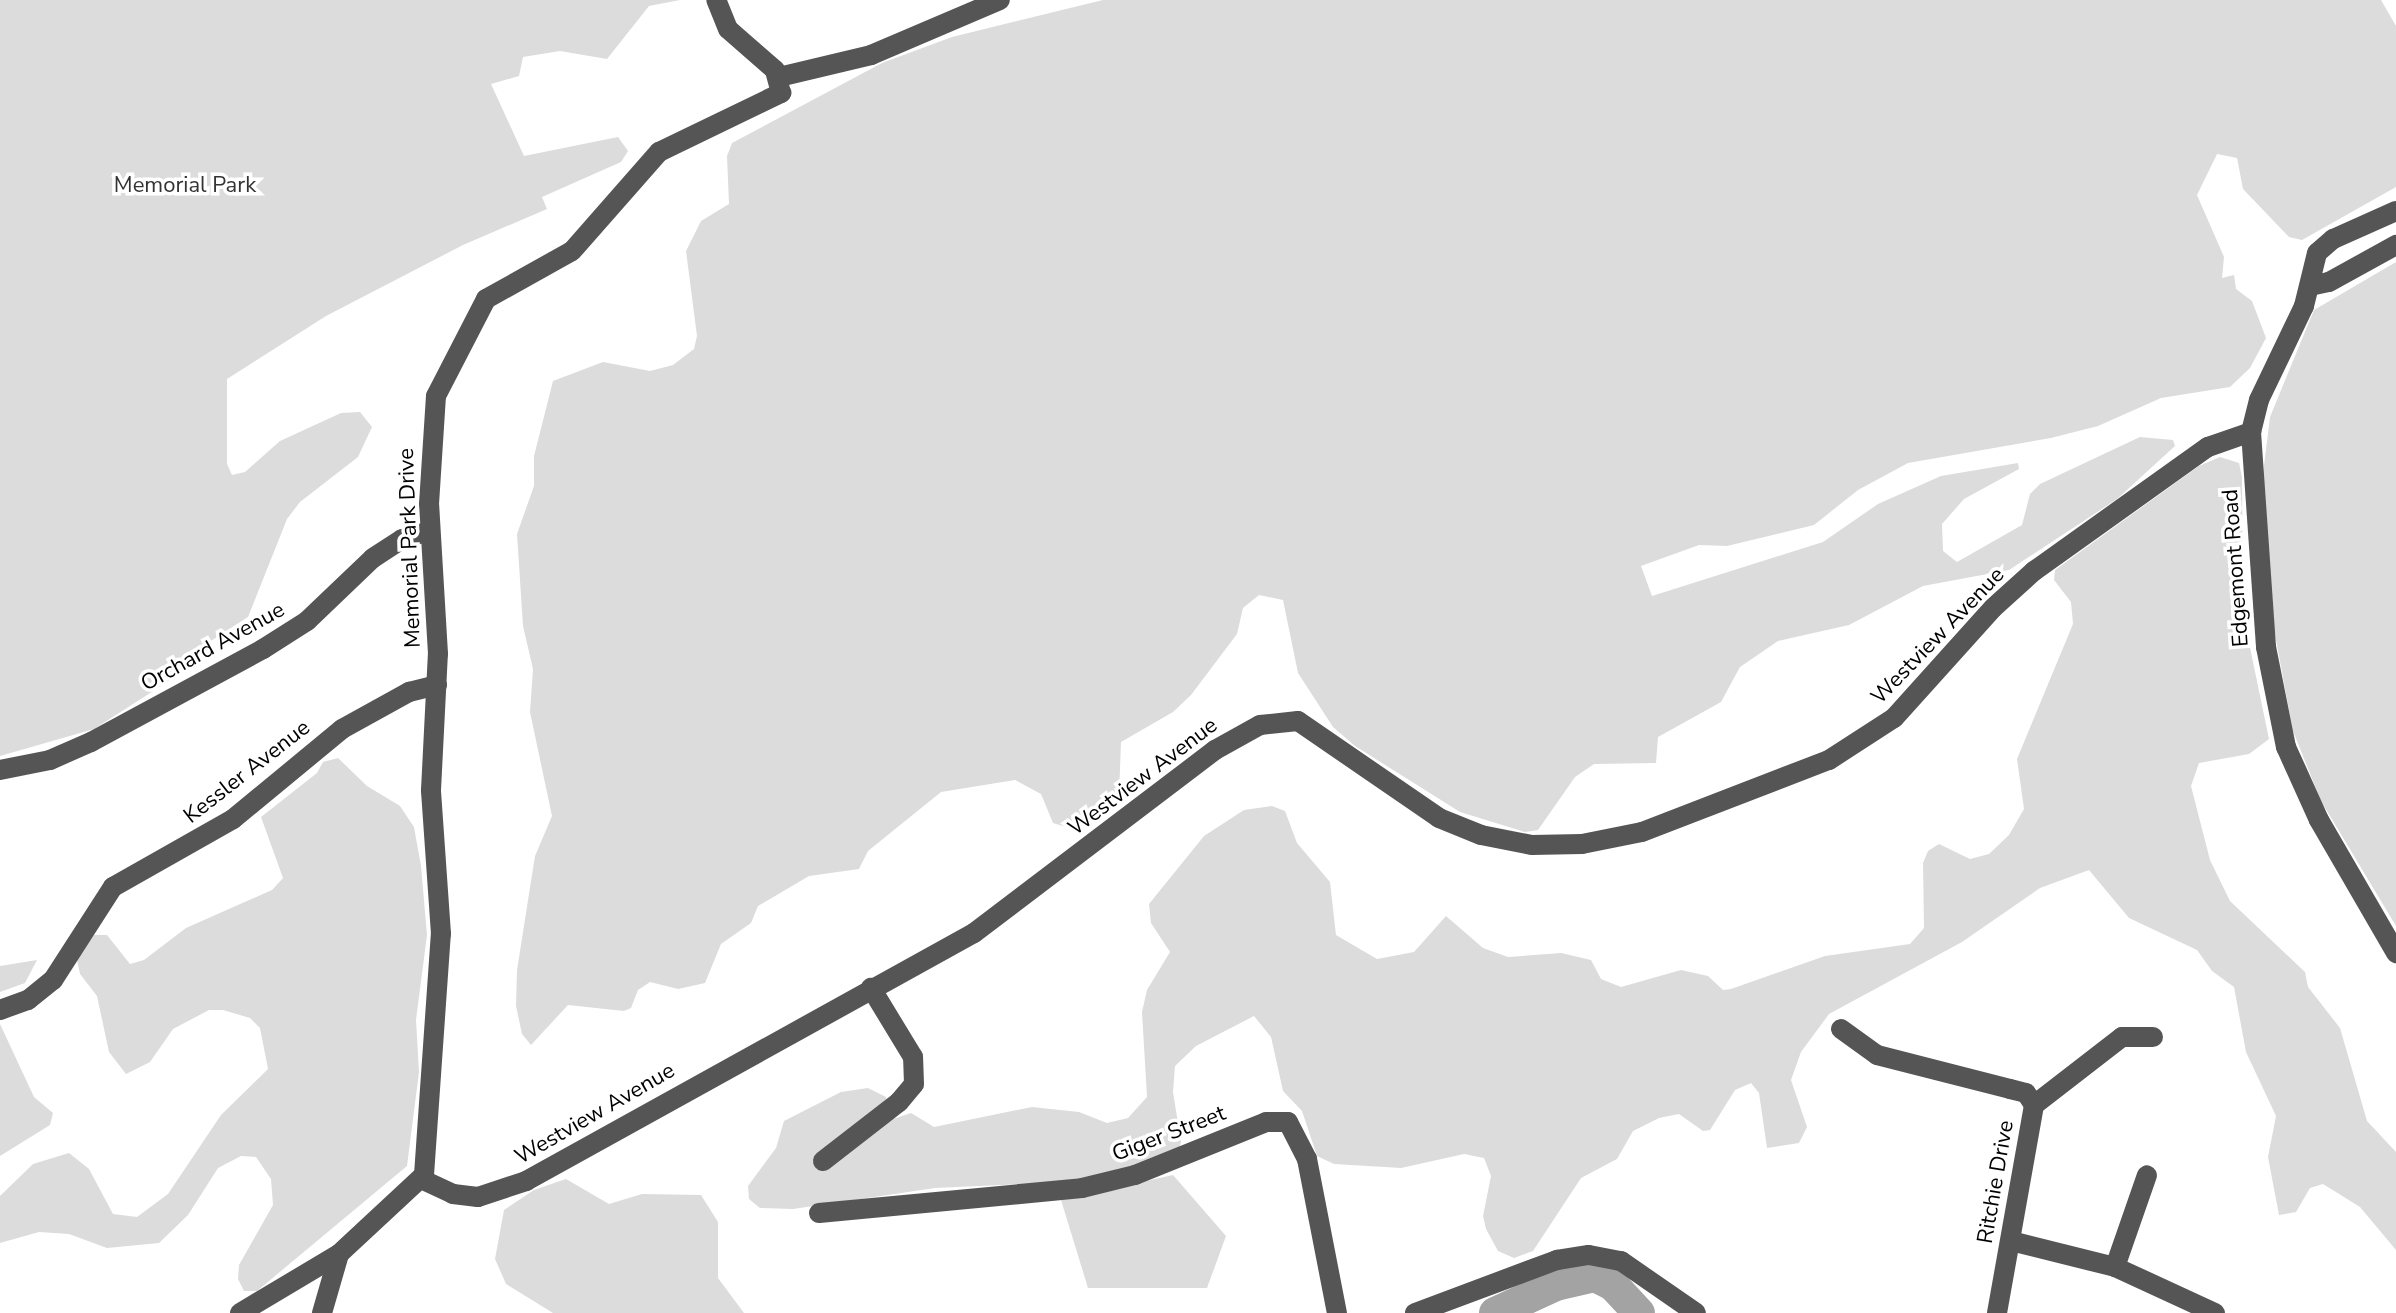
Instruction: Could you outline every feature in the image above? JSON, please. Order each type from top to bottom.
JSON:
[{"type":"street","points":[[716,0],[728,29],[779,77],[871,55],[1000,0]]},
{"type":"street","name":"Memorial Park Drive","points":[[421,1179],[441,934],[431,818],[437,685],[430,531],[436,396],[486,299],[572,251],[659,152],[773,100],[781,93],[779,77]]},
{"type":"street","name":"Edgemont Road","points":[[2396,211],[2324,245],[2313,261],[2310,286],[2259,400],[2251,432],[2266,647],[2286,747],[2319,820],[2396,953]]},
{"type":"street","points":[[2310,286],[2329,282],[2396,245]]},
{"type":"street","name":"Westview Avenue","points":[[421,1179],[465,1197],[507,1191],[991,922],[1215,750],[1274,722],[1298,721],[1310,727],[1396,791],[1459,828],[1532,845],[1582,844],[1642,832],[1829,760],[1894,718],[1993,608],[2034,571],[2208,447],[2251,432]]},
{"type":"street","name":"Orchard Avenue","points":[[0,770],[50,760],[91,742],[276,641],[307,621],[373,558],[402,539],[430,531]]},
{"type":"street","name":"Kessler Avenue","points":[[0,1010],[28,1000],[53,980],[113,887],[205,838],[342,729],[409,692],[437,685]]},
{"type":"street","points":[[823,1161],[899,1102],[914,1084],[913,1057],[871,988]]},
{"type":"street","points":[[1841,1029],[1877,1055],[2026,1093],[2034,1105]]},
{"type":"street","name":"Ritchie Drive","points":[[1997,1313],[2034,1105],[2122,1037],[2153,1037]]},
{"type":"street","name":"Giger Street","points":[[819,1213],[1082,1188],[1135,1175],[1266,1122],[1288,1122],[1307,1159],[1337,1313]]},
{"type":"street","points":[[2115,1267],[2147,1175]]},
{"type":"street","points":[[240,1313],[339,1254],[421,1179]]},
{"type":"street","points":[[2011,1241],[2115,1267],[2215,1313]]},
{"type":"street","points":[[322,1313],[339,1254]]},
{"type":"street","points":[[1415,1313],[1557,1260],[1589,1255],[1621,1261],[1696,1313]]},
{"type":"green space","name":"Memorial Park","points":[[0,0],[680,0],[649,6],[607,59],[560,51],[523,57],[519,76],[491,84],[524,156],[618,137],[628,151],[621,162],[542,197],[547,209],[463,245],[326,316],[227,379],[227,464],[232,475],[245,472],[280,441],[341,413],[360,412],[372,427],[358,457],[300,502],[287,519],[248,617],[200,648],[172,679],[94,729],[0,756]]},
{"type":"green space","points":[[1103,0],[2381,0],[2396,26],[2396,187],[2302,240],[2289,237],[2243,189],[2237,158],[2217,154],[2197,195],[2224,257],[2222,278],[2234,275],[2236,289],[2252,301],[2266,338],[2250,368],[2230,387],[2161,398],[2098,426],[2051,438],[1908,463],[1858,490],[1814,525],[1727,546],[1699,545],[1641,566],[1652,596],[1823,542],[1878,504],[1941,476],[2018,463],[2019,469],[1964,499],[1942,524],[1943,551],[1957,562],[2022,525],[2030,494],[2040,484],[2140,437],[2173,440],[2175,446],[2117,499],[2009,570],[1923,586],[1849,625],[1778,641],[1740,667],[1721,702],[1658,737],[1656,763],[1594,764],[1575,777],[1538,830],[1525,832],[1460,812],[1355,746],[1333,727],[1298,673],[1283,600],[1259,595],[1243,608],[1237,634],[1191,695],[1173,712],[1121,742],[1119,796],[1073,829],[1053,823],[1041,794],[1015,780],[941,792],[868,851],[859,869],[809,876],[758,906],[751,923],[721,944],[705,983],[678,989],[650,982],[638,990],[631,1008],[624,1011],[568,1005],[531,1045],[522,1034],[516,1006],[517,970],[535,856],[552,816],[530,712],[533,669],[523,626],[517,534],[534,486],[534,456],[553,381],[603,362],[650,371],[673,365],[694,349],[697,336],[686,251],[701,221],[729,204],[727,156],[732,143],[882,63],[952,37]]},
{"type":"green space","points":[[2396,262],[2396,926],[2321,801],[2293,731],[2273,624],[2262,482],[2270,417],[2314,310]]},
{"type":"green space","points":[[2220,457],[2239,463],[2242,477],[2243,614],[2269,739],[2249,754],[2199,763],[2191,786],[2210,860],[2230,901],[2305,972],[2308,987],[2340,1028],[2367,1121],[2396,1152],[2396,1250],[2360,1207],[2323,1184],[2310,1188],[2296,1212],[2279,1215],[2268,1157],[2276,1116],[2246,1052],[2234,987],[2212,971],[2197,950],[2129,918],[2089,870],[2040,888],[1962,942],[1829,1014],[1801,1052],[1791,1080],[1807,1127],[1799,1143],[1767,1148],[1759,1093],[1751,1083],[1735,1090],[1710,1130],[1703,1131],[1679,1114],[1659,1118],[1633,1131],[1617,1159],[1581,1178],[1533,1251],[1514,1258],[1498,1251],[1486,1229],[1483,1216],[1491,1176],[1484,1158],[1464,1154],[1401,1168],[1334,1164],[1317,1156],[1302,1111],[1283,1091],[1271,1037],[1254,1016],[1196,1046],[1175,1066],[1173,1092],[1181,1142],[1179,1149],[1140,1167],[1065,1182],[935,1188],[793,1209],[760,1208],[749,1199],[748,1186],[776,1148],[784,1121],[841,1092],[868,1088],[886,1097],[890,1120],[911,1113],[934,1127],[1032,1107],[1079,1112],[1107,1123],[1128,1118],[1147,1097],[1142,1012],[1147,990],[1170,952],[1151,923],[1149,904],[1204,836],[1244,810],[1272,806],[1285,811],[1297,843],[1330,882],[1336,935],[1377,959],[1414,952],[1446,916],[1483,948],[1508,957],[1561,953],[1591,960],[1601,979],[1621,987],[1681,970],[1708,976],[1723,990],[1731,989],[1825,956],[1910,944],[1924,928],[1923,863],[1928,851],[1939,844],[1970,859],[1989,854],[2009,835],[2024,809],[2017,759],[2073,624],[2071,602],[2054,580],[2055,570],[2199,466]]},
{"type":"green space","points":[[338,758],[367,786],[400,806],[414,827],[421,866],[427,935],[416,1020],[419,1072],[407,1166],[257,1291],[244,1291],[238,1279],[239,1265],[273,1205],[271,1179],[256,1157],[241,1156],[218,1168],[188,1215],[159,1243],[107,1248],[69,1234],[39,1232],[0,1243],[0,1196],[33,1164],[69,1153],[89,1169],[113,1214],[137,1217],[168,1194],[221,1115],[268,1069],[260,1028],[250,1018],[223,1010],[209,1010],[173,1029],[150,1062],[126,1074],[109,1052],[97,996],[80,974],[77,960],[94,935],[107,935],[130,964],[144,960],[186,928],[272,890],[283,878],[261,817],[317,773],[323,762]]},
{"type":"green space","points":[[37,960],[25,983],[0,992],[0,966]]},
{"type":"green space","points":[[0,1024],[34,1097],[53,1113],[50,1125],[0,1156]]},
{"type":"green space","points":[[1173,1175],[1226,1236],[1207,1288],[1088,1288],[1061,1200]]},
{"type":"green space","points":[[566,1179],[609,1204],[642,1194],[701,1195],[718,1222],[718,1278],[744,1313],[553,1313],[506,1284],[495,1259],[504,1210],[534,1190]]},
{"type":"waterway","points":[[1495,1313],[1556,1285],[1595,1276],[1613,1285],[1639,1313]]}]
